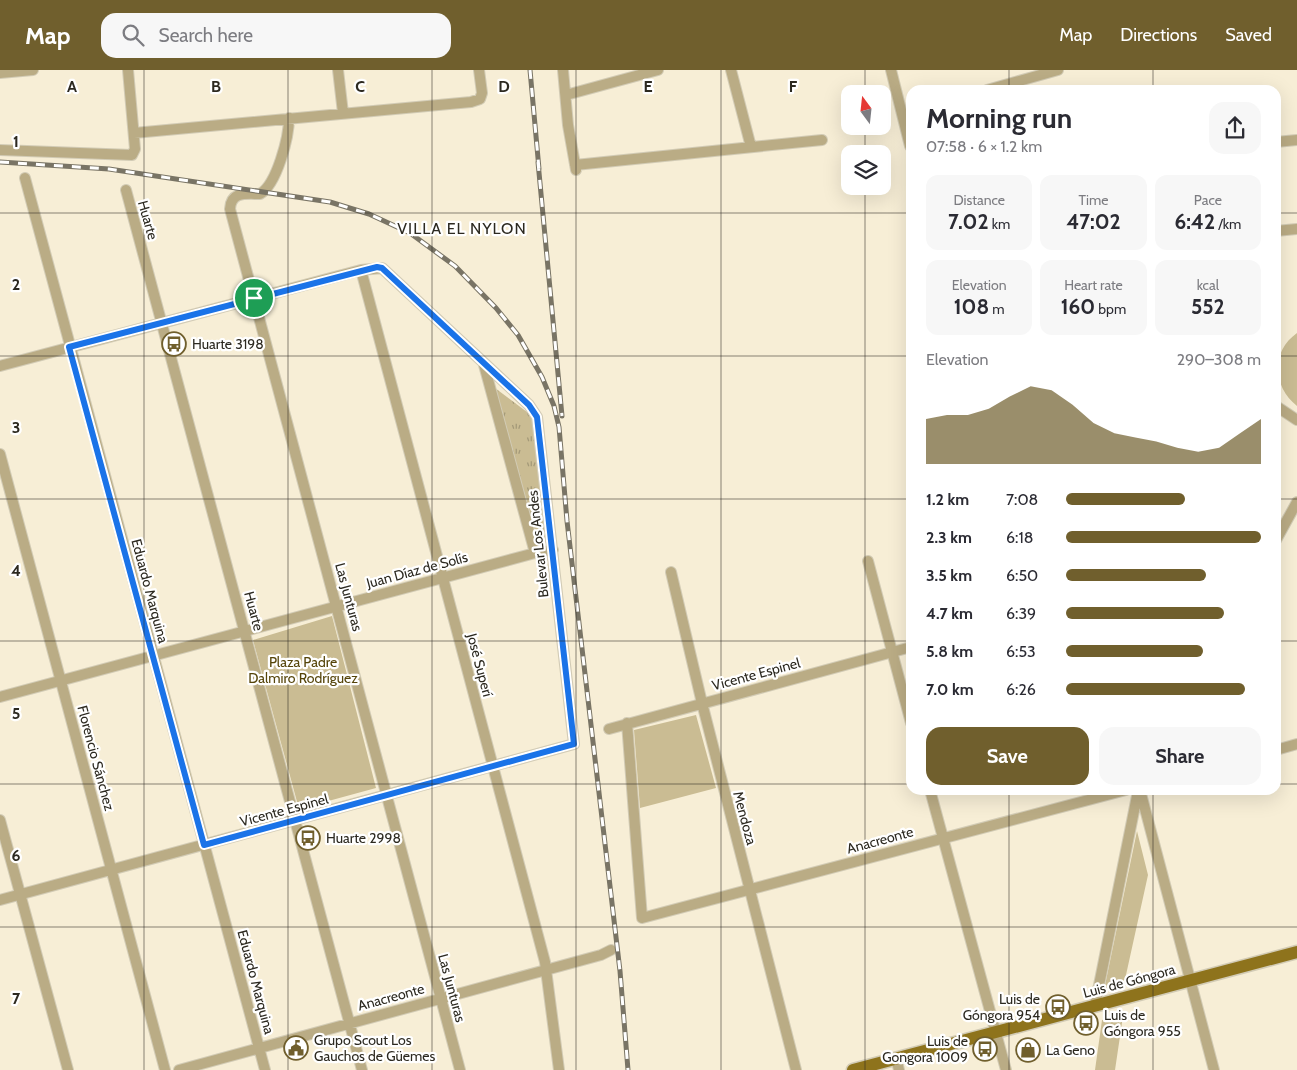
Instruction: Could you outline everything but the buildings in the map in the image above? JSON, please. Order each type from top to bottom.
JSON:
[{"type":"main road","name":"Luis de Góngora","points":[[853,1070],[897,1064],[996,1032],[1297,952]]},
{"type":"street","points":[[0,73],[33,70]]},
{"type":"street","points":[[0,150],[127,156],[135,152],[128,70]]},
{"type":"street","points":[[338,70],[343,113]]},
{"type":"street","points":[[134,133],[472,102],[480,98],[482,92],[480,70]]},
{"type":"street","points":[[563,70],[568,125],[576,168],[822,140]]},
{"type":"street","points":[[566,96],[658,70]]},
{"type":"street","points":[[731,70],[752,148]]},
{"type":"street","points":[[891,70],[906,109]]},
{"type":"street","points":[[1005,85],[1058,70]]},
{"type":"street","name":"Las Junturas","points":[[289,118],[287,144],[268,187],[260,194],[234,196],[230,202],[230,209],[460,1070]]},
{"type":"street","points":[[1281,142],[1297,140]]},
{"type":"street","name":"Eduardo Marquina","points":[[24,178],[265,1070]]},
{"type":"street","name":"Huarte","points":[[126,190],[163,322],[362,1070]]},
{"type":"street","points":[[1281,231],[1297,229]]},
{"type":"street","name":"Bulevar Los Andes","points":[[361,270],[382,268],[529,405],[537,417],[574,744]]},
{"type":"street","points":[[0,366],[361,270]]},
{"type":"street","name":"José Superí","points":[[361,270],[547,970],[559,1070]]},
{"type":"street","name":"Bulevar Los Andes","points":[[484,364],[535,552]]},
{"type":"street","points":[[1281,409],[1297,420]]},
{"type":"street","name":"Florencio Sánchez","points":[[0,454],[166,1070]]},
{"type":"street","points":[[1281,531],[1297,502]]},
{"type":"street","name":"Juan Díaz de Solís","points":[[0,697],[535,552],[553,550]]},
{"type":"street","points":[[868,561],[906,704]]},
{"type":"street","name":"Mendoza","points":[[671,572],[702,703],[796,1070]]},
{"type":"street","name":"Vicente Espinel","points":[[609,729],[906,648]]},
{"type":"street","name":"Anacreonte","points":[[627,723],[642,918],[1107,795]]},
{"type":"street","name":"Vicente Espinel","points":[[0,900],[574,744]]},
{"type":"street","points":[[1281,749],[1297,744]]},
{"type":"street","points":[[931,795],[1006,1070]]},
{"type":"street","points":[[1095,1005],[1138,795]]},
{"type":"street","points":[[1140,795],[1214,1070]]},
{"type":"street","points":[[0,820],[68,1070]]},
{"type":"street","name":"Anacreonte","points":[[179,1070],[601,955],[611,950]]},
{"type":"green space","points":[[1297,333],[1297,406],[1289,398],[1281,384],[1281,353],[1288,341]]},
{"type":"green space","points":[[495,388],[535,418],[545,538],[540,542],[536,537]]},
{"type":"green space","name":"Plaza Padre Dalmiro Rodríguez","points":[[332,616],[376,788],[299,809],[253,640]]},
{"type":"green space","points":[[696,715],[716,788],[640,808],[634,730]]},
{"type":"green space","points":[[1137,831],[1148,875],[1124,984],[1104,990]]},
{"type":"green space","points":[[1123,1016],[1115,1070],[1095,1070],[1102,1020]]},
{"type":"railway","points":[[530,70],[539,169]]},
{"type":"railway","points":[[0,162],[109,169],[330,202],[369,214],[410,233],[455,266],[496,308],[518,335],[542,377],[554,406],[559,427],[567,521],[620,971],[628,1070]]},
{"type":"railway","points":[[538,162],[562,416]]},
{"type":"place","name":"Huarte 3198","points":[[174,344]]},
{"type":"place","name":"Huarte 2998","points":[[308,838]]},
{"type":"place","name":"Luis de Góngora 954","points":[[1058,1007]]},
{"type":"place","name":"Luis de Góngora 955","points":[[1086,1023]]},
{"type":"place","name":"Grupo Scout Los Gauchos de Güemes","points":[[296,1048]]},
{"type":"place","name":"Luis de Gongora 1009","points":[[985,1049]]},
{"type":"place","name":"La Geno","points":[[1028,1050]]},
{"type":"district","name":"VILLA EL NYLON","points":[[462,228]]},
{"type":"route","points":[[382,268],[534,411],[538,423],[574,744],[204,845],[69,347],[254,298],[361,270],[382,268]]}]
